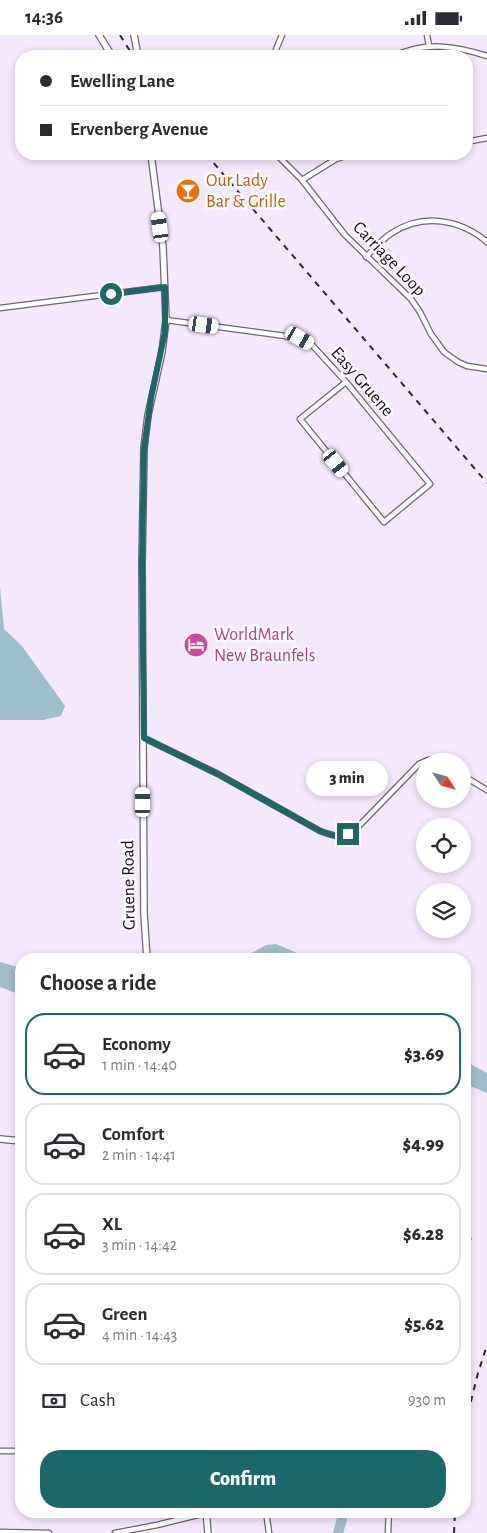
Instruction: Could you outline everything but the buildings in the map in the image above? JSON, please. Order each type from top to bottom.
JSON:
[{"type":"street","points":[[99,35],[108,50]]},
{"type":"street","points":[[134,35],[137,50]]},
{"type":"street","points":[[276,50],[282,35]]},
{"type":"street","points":[[427,35],[429,46]]},
{"type":"street","points":[[415,50],[429,46],[469,50]]},
{"type":"street","points":[[473,51],[487,56]]},
{"type":"street","points":[[473,141],[487,138]]},
{"type":"street","name":"Gruene Road","points":[[147,953],[144,913],[142,565],[144,449],[148,415],[162,351],[166,320],[163,247],[152,160]]},
{"type":"street","name":"Carriage Loop","points":[[282,160],[302,180],[345,235],[411,299],[431,334],[444,352],[458,362],[468,366],[487,369]]},
{"type":"street","points":[[302,180],[334,160]]},
{"type":"street","points":[[366,257],[393,232],[427,221],[453,223],[477,234],[487,242]]},
{"type":"street","points":[[0,308],[165,287]]},
{"type":"street","name":"Easy Gruene","points":[[166,320],[300,338],[313,346],[346,382],[430,484],[384,522],[300,419],[346,382]]},
{"type":"street","points":[[144,738],[218,774],[320,831],[335,836],[354,831],[416,767]]},
{"type":"street","points":[[471,780],[487,789]]},
{"type":"street","points":[[0,1139],[15,1140]]},
{"type":"street","points":[[0,1451],[15,1451]]},
{"type":"street","points":[[115,1533],[183,1518]]},
{"type":"street","points":[[207,1518],[208,1533]]},
{"type":"street","points":[[267,1518],[269,1533]]},
{"type":"street","points":[[388,1533],[389,1518]]},
{"type":"street","points":[[157,1525],[158,1533]]},
{"type":"street","points":[[0,1532],[49,1533]]},
{"type":"water","points":[[0,587],[4,629],[22,646],[65,706],[61,716],[43,720],[0,720]]},
{"type":"water","points":[[276,944],[296,953],[252,953],[266,945]]},
{"type":"water","points":[[0,962],[15,966],[15,993],[0,987]]},
{"type":"water","points":[[471,1064],[487,1073],[487,1093],[471,1086]]},
{"type":"waterway","points":[[338,1533],[342,1518]]},
{"type":"railway","points":[[120,35],[129,50]]},
{"type":"railway","points":[[211,160],[487,483]]},
{"type":"railway","points":[[471,1401],[487,1345]]},
{"type":"railway","points":[[454,1533],[455,1518]]},
{"type":"place","name":"Our Lady Bar & Grille","points":[[188,191]]},
{"type":"place","name":"WorldMark New Braunfels","points":[[196,645]]},
{"type":"route","points":[[111,294],[165,287],[165,332],[151,398],[144,449],[142,565],[144,738],[218,774],[320,831],[335,836],[348,834]]}]
